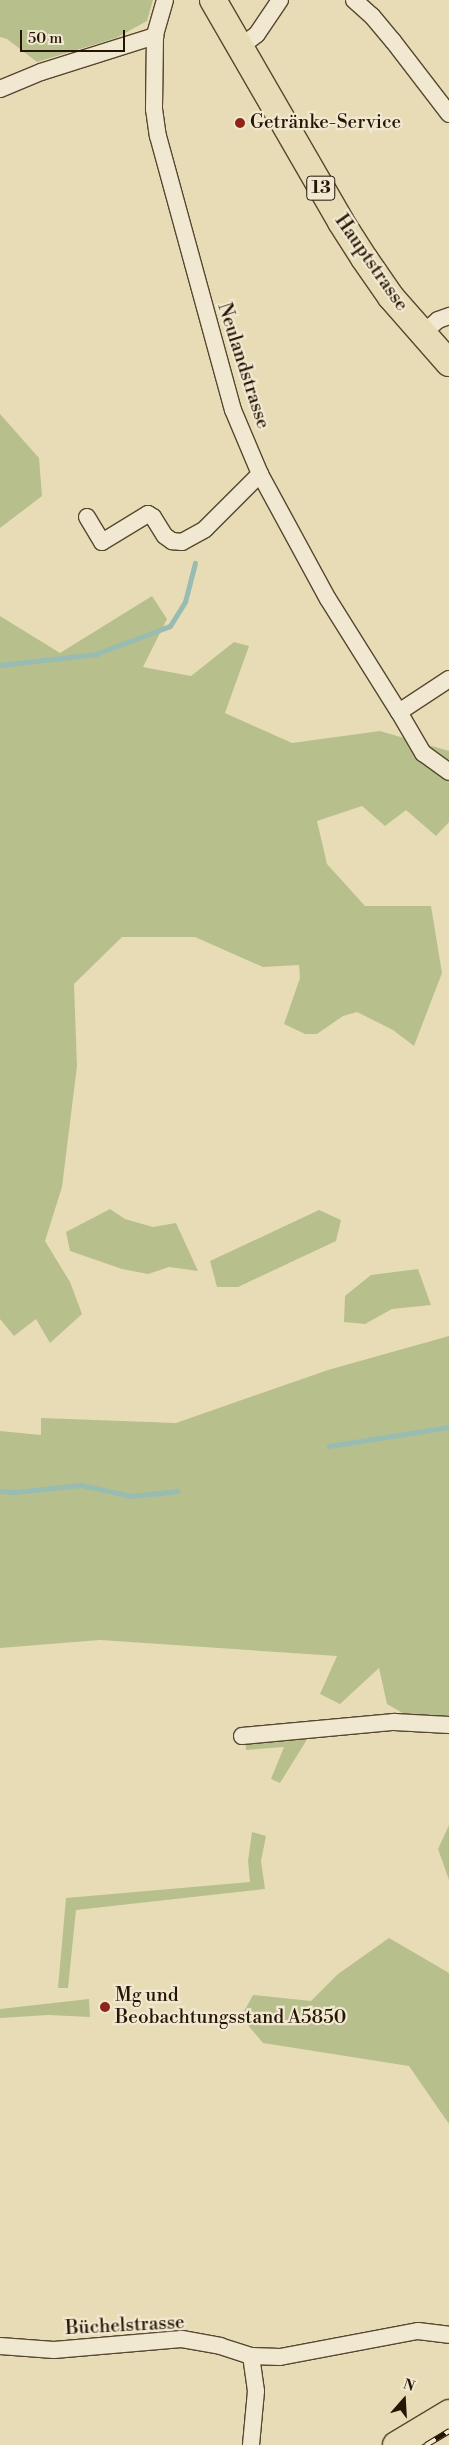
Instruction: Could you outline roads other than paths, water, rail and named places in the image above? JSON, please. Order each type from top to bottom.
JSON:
[{"type":"main road","name":"Hauptstrasse","points":[[213,0],[341,222],[391,297],[449,363]]},
{"type":"main road","points":[[396,2445],[449,2413]]},
{"type":"street","name":"Neulandstrasse","points":[[165,0],[155,36],[154,109],[158,136],[233,410],[260,474],[328,599],[423,753],[449,772]]},
{"type":"street","points":[[240,47],[257,34],[280,0]]},
{"type":"street","points":[[354,0],[372,16],[393,41],[449,114]]},
{"type":"street","points":[[0,89],[40,72],[155,36]]},
{"type":"street","points":[[422,334],[438,320],[449,316]]},
{"type":"street","points":[[87,517],[102,542],[148,514],[153,517],[165,536],[172,541],[182,542],[205,529],[260,474]]},
{"type":"street","points":[[399,712],[449,679]]},
{"type":"street","points":[[242,1736],[394,1722],[449,1725]]},
{"type":"street","name":"Büchelstrasse","points":[[0,2346],[54,2350],[182,2340],[220,2346],[251,2356],[280,2357],[418,2331],[449,2335]]},
{"type":"street","points":[[251,2356],[256,2391],[251,2445]]},
{"type":"waterway","points":[[0,665],[96,654],[170,626],[185,602],[195,563]]},
{"type":"waterway","points":[[329,1446],[449,1427]]},
{"type":"waterway","points":[[0,1491],[15,1492],[81,1485],[132,1496],[178,1491]]},
{"type":"railway","points":[[426,2445],[449,2431]]},
{"type":"place","name":"Getränke-Service","points":[[240,123]]},
{"type":"place","name":"Mg und Beobachtungsstand A5850","points":[[105,2007]]}]
